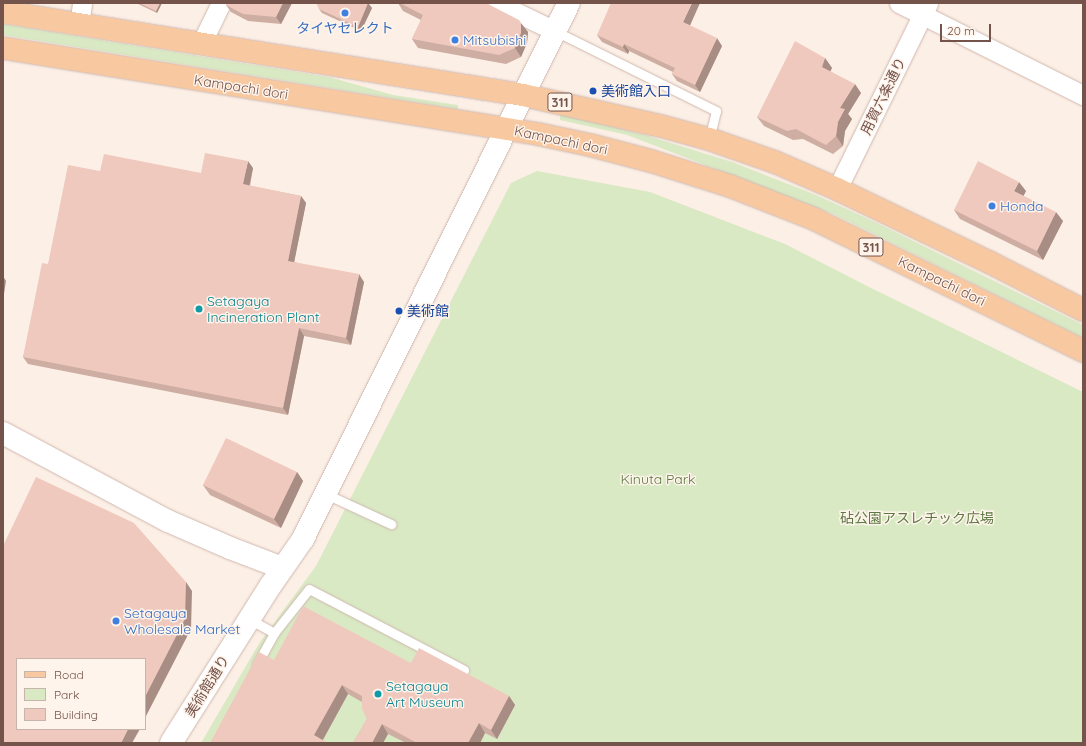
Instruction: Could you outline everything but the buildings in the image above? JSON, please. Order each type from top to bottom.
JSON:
[{"type":"main road","name":"311","points":[[3,12],[523,95],[630,118],[709,139],[775,162],[837,189],[991,263],[1083,310]]},
{"type":"main road","name":"Kampachi dori","points":[[3,48],[506,129],[590,145],[651,161],[730,186],[783,206],[978,298],[1083,351]]},
{"type":"street","points":[[79,25],[82,3]]},
{"type":"street","points":[[202,44],[221,3]]},
{"type":"street","points":[[497,3],[555,32]]},
{"type":"street","name":"美術館通り","points":[[171,743],[282,568],[303,539],[569,3]]},
{"type":"street","points":[[899,3],[925,9],[1083,95]]},
{"type":"street","name":"用賀六条通り","points":[[837,189],[925,9]]},
{"type":"street","points":[[3,433],[174,524],[282,568]]},
{"type":"lane","points":[[555,32],[716,111],[709,139]]},
{"type":"lane","points":[[326,494],[390,524]]},
{"type":"lane","points":[[252,674],[274,633],[309,589],[464,670]]},
{"type":"lane","points":[[249,619],[274,633]]},
{"type":"green space","points":[[3,24],[329,77],[393,95],[458,105],[458,109],[3,35]]},
{"type":"green space","points":[[560,114],[645,135],[732,162],[816,195],[877,223],[1083,325],[1083,338],[833,214],[627,135],[560,120]]},
{"type":"green space","name":"Kinuta Park","points":[[537,171],[650,192],[785,244],[1083,392],[1083,743],[201,743],[260,642],[316,566],[511,183]]},
{"type":"place","name":"タイヤセレクト","points":[[345,13]]},
{"type":"place","name":"Mitsubishi","points":[[455,40]]},
{"type":"place","name":"美術館入口","points":[[593,91]]},
{"type":"place","name":"Honda","points":[[992,206]]},
{"type":"place","name":"Setagaya Incineration Plant","points":[[199,309]]},
{"type":"place","name":"美術館","points":[[399,311]]},
{"type":"place","name":"Setagaya Wholesale Market","points":[[116,621]]},
{"type":"place","name":"Setagaya Art Museum","points":[[378,694]]},
{"type":"park label","name":"砧公園アスレチック広場","points":[[917,518]]}]
